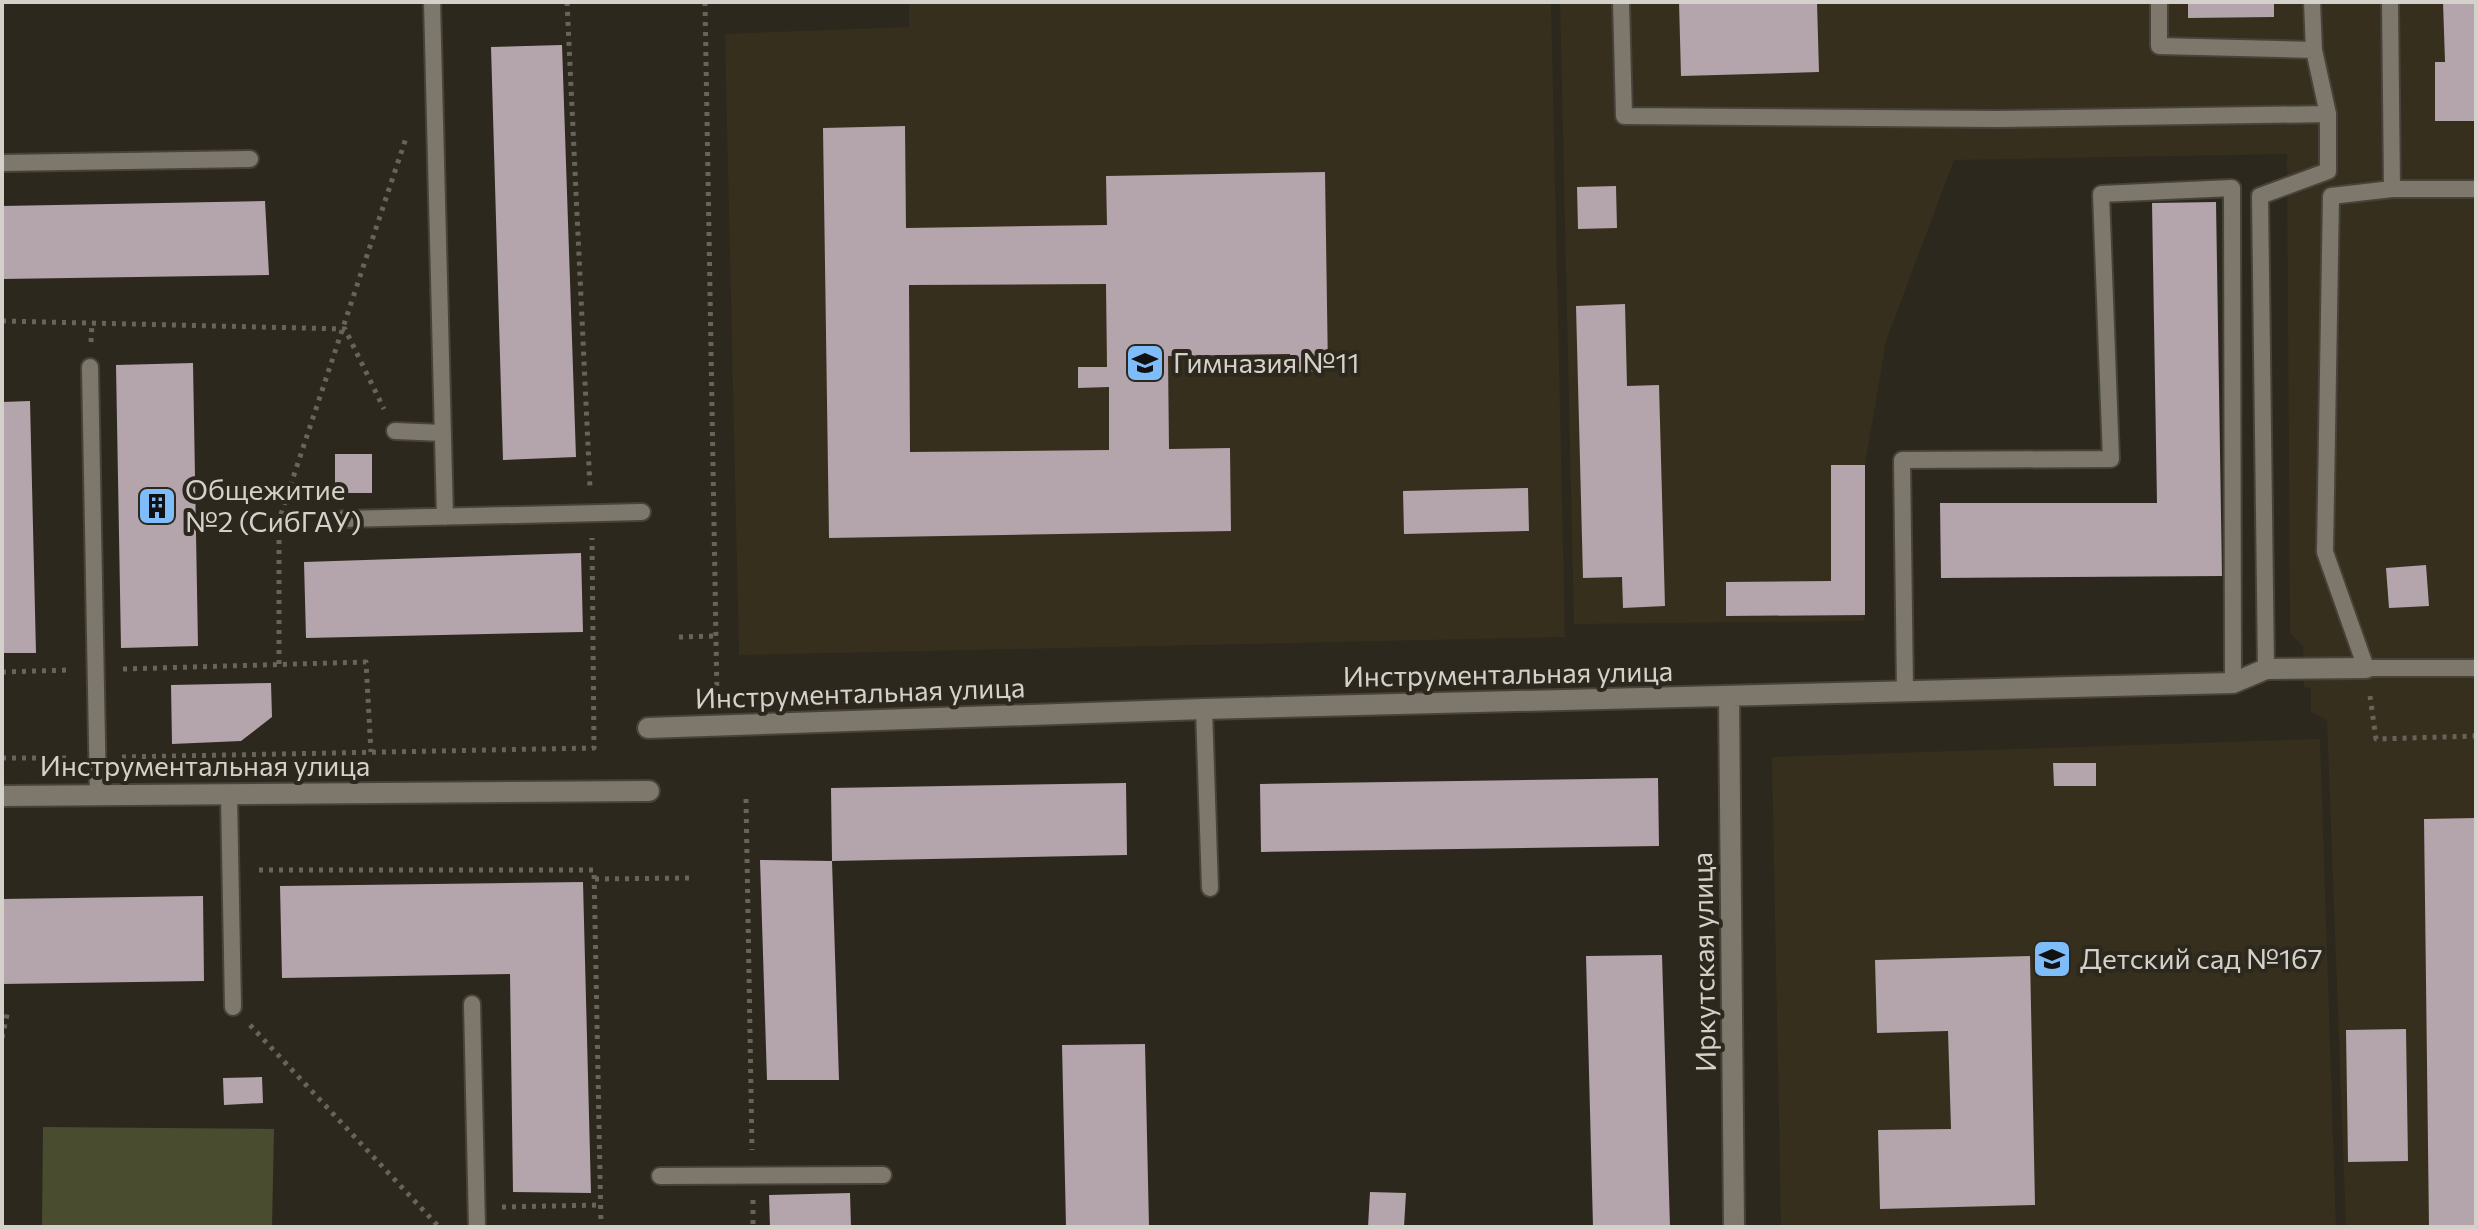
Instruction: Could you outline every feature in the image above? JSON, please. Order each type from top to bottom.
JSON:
[{"type":"street","name":"Инструментальная улица","points":[[648,728],[1204,709],[2233,683],[2266,669],[2366,668]]},
{"type":"street","name":"Иркутская улица","points":[[1729,696],[1734,1227]]},
{"type":"street","name":"Инструментальная улица","points":[[2,796],[649,791]]},
{"type":"lane","points":[[432,2],[445,517]]},
{"type":"lane","points":[[1621,2],[1624,116],[1996,119],[2328,114]]},
{"type":"lane","points":[[2159,2],[2159,46],[2314,50]]},
{"type":"lane","points":[[2266,669],[2260,196],[2328,171],[2328,114],[2314,50],[2312,2]]},
{"type":"lane","points":[[2390,2],[2392,189]]},
{"type":"lane","points":[[2,163],[250,159]]},
{"type":"lane","points":[[1905,691],[1902,460],[2111,459],[2101,194],[2232,188],[2233,683]]},
{"type":"lane","points":[[2476,189],[2392,189],[2331,196],[2325,552],[2366,668],[2476,668]]},
{"type":"lane","points":[[90,367],[98,796]]},
{"type":"lane","points":[[395,431],[443,433]]},
{"type":"lane","points":[[343,519],[642,512]]},
{"type":"lane","points":[[1204,709],[1210,888]]},
{"type":"lane","points":[[229,796],[233,1007]]},
{"type":"lane","points":[[472,1004],[477,1227]]},
{"type":"lane","points":[[660,1176],[883,1175]]},
{"type":"path","points":[[2,758],[594,748],[591,513],[567,2]]},
{"type":"path","points":[[705,2],[717,698]]},
{"type":"path","points":[[279,664],[279,520],[410,127]]},
{"type":"path","points":[[2,321],[345,329]]},
{"type":"path","points":[[345,329],[395,431]]},
{"type":"path","points":[[679,637],[716,636]]},
{"type":"path","points":[[2,672],[366,662],[371,752]]},
{"type":"path","points":[[2366,668],[2376,739],[2476,736]]},
{"type":"path","points":[[746,799],[753,1227]]},
{"type":"path","points":[[230,870],[594,870],[601,1227]]},
{"type":"path","points":[[595,879],[689,878]]},
{"type":"path","points":[[233,1007],[439,1227]]},
{"type":"path","points":[[2,1038],[8,1010]]},
{"type":"path","points":[[476,1207],[601,1205]]},
{"type":"shaded area","name":"Гимназия №11","points":[[909,2],[1551,2],[1565,637],[739,655],[725,34],[909,27]]},
{"type":"shaded area","points":[[1560,2],[2476,2],[2476,1227],[2346,1227],[2327,720],[2311,712],[2311,688],[2304,687],[2303,646],[2290,633],[2287,154],[1954,160],[1886,341],[1865,465],[1864,621],[1574,624]]},
{"type":"shaded area","name":"Детский сад №167","points":[[2320,739],[2336,1227],[1781,1227],[1772,757]]},
{"type":"green space","points":[[43,1127],[274,1129],[272,1227],[42,1227]]},
{"type":"building","points":[[1679,2],[1817,2],[1819,72],[1681,76]]},
{"type":"building","points":[[2188,2],[2274,2],[2274,17],[2188,18]]},
{"type":"building","points":[[2443,2],[2476,2],[2476,121],[2435,121],[2435,62],[2445,62]]},
{"type":"building","points":[[562,45],[576,457],[503,460],[491,47]]},
{"type":"building","points":[[905,126],[906,228],[1107,225],[1106,176],[1325,172],[1328,371],[1290,372],[1290,354],[1168,356],[1169,449],[1230,448],[1231,531],[829,538],[823,128]],"holes":[[[1106,284],[1107,367],[1078,367],[1078,388],[1109,387],[1109,450],[910,452],[909,285]]]},
{"type":"building","points":[[1616,186],[1617,228],[1578,229],[1577,187]]},
{"type":"building","points":[[265,201],[269,275],[2,279],[2,206]]},
{"type":"building","points":[[2216,202],[2222,576],[1941,578],[1940,503],[2157,503],[2152,203]]},
{"type":"building","points":[[1625,304],[1627,386],[1659,385],[1665,606],[1623,608],[1622,577],[1583,578],[1576,306]]},
{"type":"building","name":"Общежитие №2 (СибГАУ)","points":[[193,363],[198,646],[121,648],[116,365]]},
{"type":"building","points":[[30,401],[36,653],[2,653],[2,402]]},
{"type":"building","points":[[335,454],[372,454],[372,493],[335,493]]},
{"type":"building","points":[[1831,465],[1865,465],[1865,615],[1726,616],[1726,582],[1831,581]]},
{"type":"building","points":[[1528,488],[1529,531],[1404,534],[1403,491]]},
{"type":"building","points":[[581,553],[583,632],[306,638],[304,562]]},
{"type":"building","points":[[2426,565],[2429,606],[2389,608],[2386,568]]},
{"type":"building","points":[[271,683],[272,717],[241,741],[172,744],[171,685]]},
{"type":"building","points":[[2053,763],[2096,763],[2096,786],[2054,786]]},
{"type":"building","points":[[1658,778],[1659,846],[1261,852],[1260,784]]},
{"type":"building","points":[[1126,783],[1127,855],[832,861],[831,788]]},
{"type":"building","points":[[2476,818],[2476,1227],[2429,1227],[2424,819]]},
{"type":"building","points":[[760,860],[832,861],[839,1080],[767,1080]]},
{"type":"building","points":[[583,882],[591,1193],[513,1192],[510,974],[282,978],[280,886]]},
{"type":"building","points":[[203,896],[204,981],[2,984],[2,899]]},
{"type":"building","points":[[1662,955],[1670,1227],[1593,1227],[1586,956]]},
{"type":"building","points":[[2030,956],[2035,1205],[1880,1209],[1878,1130],[1951,1129],[1948,1031],[1877,1033],[1875,960]]},
{"type":"building","points":[[2406,1029],[2408,1161],[2348,1162],[2346,1030]]},
{"type":"building","points":[[1145,1044],[1149,1227],[1066,1227],[1062,1045]]},
{"type":"building","points":[[262,1077],[263,1103],[224,1105],[223,1078]]},
{"type":"building","points":[[1370,1192],[1406,1193],[1404,1227],[1368,1227]]},
{"type":"building","points":[[850,1193],[851,1227],[770,1227],[769,1195]]},
{"type":"place","name":"Гимназия №11","points":[[1145,363]]},
{"type":"place","name":"Общежитие №2 (СибГАУ)","points":[[157,506]]},
{"type":"place","name":"Детский сад №167","points":[[2052,959]]}]
